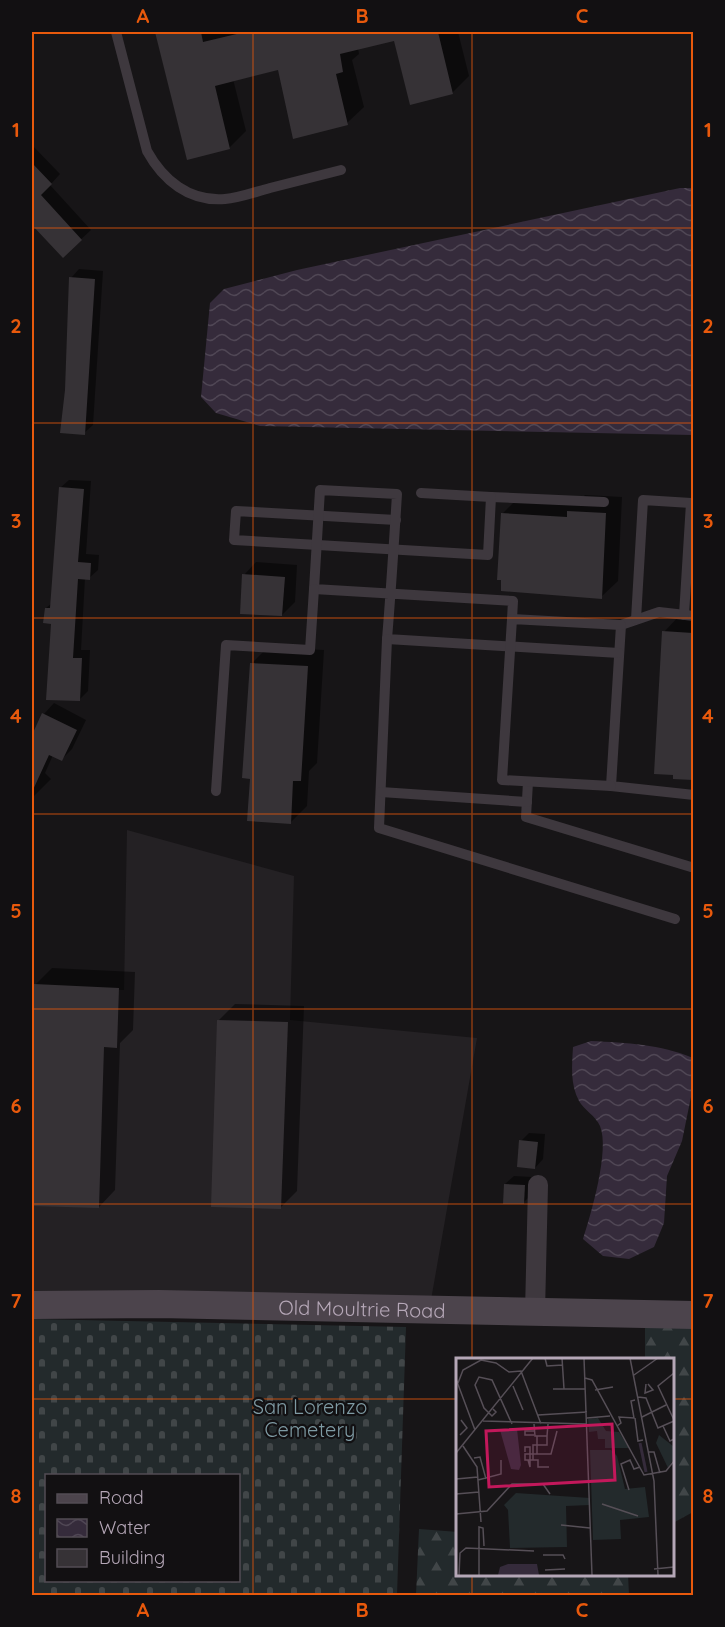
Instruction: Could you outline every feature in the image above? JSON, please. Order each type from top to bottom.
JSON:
[{"type":"main road","name":"Old Moultrie Road","points":[[32,1305],[159,1304],[693,1316]]},
{"type":"street","points":[[536,1311],[538,1185]]},
{"type":"lane","points":[[116,32],[147,151],[157,168],[169,181],[183,190],[197,196],[226,199],[341,170]]},
{"type":"lane","points":[[216,791],[226,645],[310,650],[320,490],[398,494],[387,639],[379,828],[675,919]]},
{"type":"lane","points":[[421,493],[604,502]]},
{"type":"lane","points":[[396,520],[236,511],[234,540],[488,555],[491,497]]},
{"type":"lane","points":[[512,619],[621,625],[636,620],[658,612],[689,616],[691,503],[643,501],[636,620]]},
{"type":"lane","points":[[314,589],[513,601],[502,780],[611,786],[693,795]]},
{"type":"lane","points":[[611,786],[621,625]]},
{"type":"lane","points":[[387,639],[619,653]]},
{"type":"lane","points":[[528,782],[526,817],[691,867]]},
{"type":"lane","points":[[381,792],[527,802]]},
{"type":"shaded area","points":[[127,830],[294,876],[290,1020],[477,1038],[431,1300],[32,1295],[32,985],[124,990]]},
{"type":"green space","name":"San Lorenzo Cemetery","points":[[32,1319],[406,1327],[397,1595],[32,1596]]},
{"type":"green space","points":[[645,1324],[693,1325],[693,1512],[674,1522],[674,1358],[645,1358]]},
{"type":"green space","points":[[419,1529],[456,1532],[456,1576],[628,1576],[629,1595],[416,1595]]},
{"type":"water","points":[[680,188],[693,188],[693,435],[260,426],[216,413],[201,397],[210,303],[224,289],[297,270]]},
{"type":"water","points":[[591,1041],[656,1047],[693,1058],[693,1087],[682,1141],[667,1176],[664,1223],[654,1247],[629,1259],[603,1256],[583,1239],[598,1182],[603,1150],[600,1126],[576,1095],[572,1061],[573,1047]]},
{"type":"building","points":[[155,32],[201,32],[203,42],[245,32],[438,32],[453,94],[410,105],[394,41],[340,54],[343,72],[336,74],[348,125],[293,139],[278,70],[215,86],[230,149],[187,160]]},
{"type":"building","points":[[32,163],[52,184],[41,195],[82,240],[63,258],[32,225]]},
{"type":"building","points":[[69,277],[95,279],[85,435],[60,433],[65,390]]},
{"type":"building","points":[[59,487],[84,489],[78,562],[91,563],[90,580],[78,579],[73,658],[82,658],[80,701],[46,700],[51,624],[43,623],[45,608],[50,608]]},
{"type":"building","points":[[567,511],[606,513],[602,599],[501,591],[501,580],[497,580],[501,513],[567,517]]},
{"type":"building","points":[[242,574],[285,577],[282,616],[240,614]]},
{"type":"building","points":[[662,631],[693,633],[693,780],[673,779],[673,775],[654,774]]},
{"type":"building","points":[[250,663],[308,666],[301,781],[293,781],[291,824],[247,821],[250,779],[242,778]]},
{"type":"building","points":[[42,713],[77,730],[62,761],[49,755],[32,792],[32,735]]},
{"type":"building","points":[[34,984],[119,988],[117,1048],[104,1047],[99,1208],[32,1206]]},
{"type":"building","points":[[217,1020],[288,1022],[281,1209],[211,1207]]},
{"type":"building","points":[[519,1140],[538,1142],[535,1169],[517,1167]]},
{"type":"building","points":[[504,1184],[525,1185],[524,1204],[503,1204]]}]
